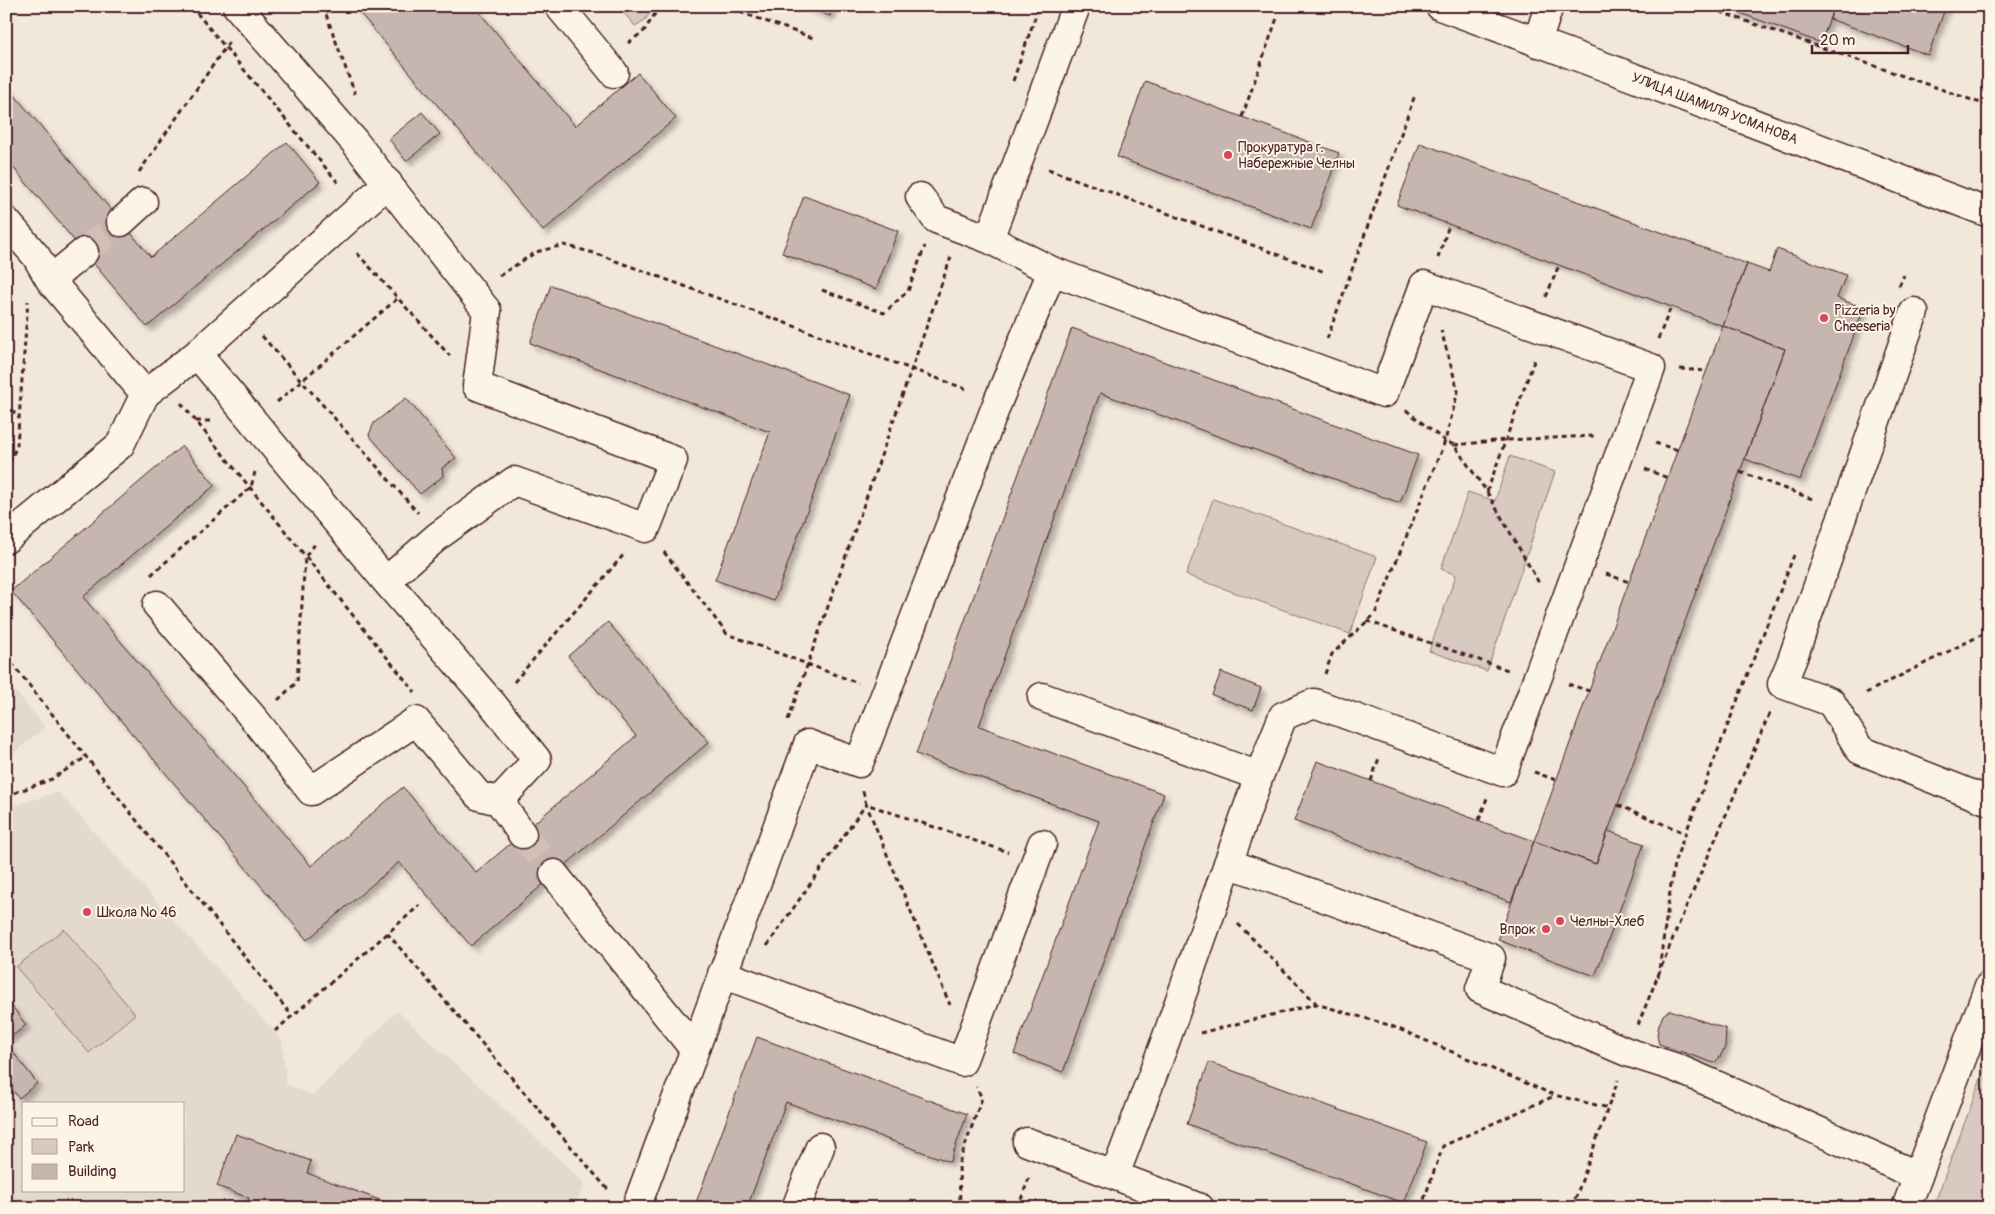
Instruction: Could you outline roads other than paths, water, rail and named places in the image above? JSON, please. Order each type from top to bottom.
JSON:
[{"type":"street","points":[[558,6],[610,67]]},
{"type":"street","points":[[989,239],[1076,6]]},
{"type":"street","name":"УЛИЦА ШАМИЛЯ УСМАНОВА","points":[[1440,6],[1989,213]]},
{"type":"street","points":[[1537,43],[1549,6]]},
{"type":"street","points":[[241,12],[354,141],[487,311],[477,386],[673,460],[646,528],[514,481],[438,536],[386,581]]},
{"type":"street","points":[[6,539],[120,445],[145,394],[197,354],[388,183]]},
{"type":"street","points":[[920,197],[936,219],[989,239],[1052,271],[1384,393],[1424,284],[1651,368],[1503,772],[1314,702],[1284,716],[1259,776],[1165,1042],[1115,1174]]},
{"type":"street","points":[[121,222],[143,202]]},
{"type":"street","points":[[6,221],[36,256],[50,280],[145,394]]},
{"type":"street","points":[[50,280],[84,252]]},
{"type":"street","points":[[636,1208],[694,1049],[732,978],[808,744],[859,763],[998,401],[1052,271]]},
{"type":"street","points":[[1914,312],[1782,684],[1831,702],[1860,750],[1989,801]]},
{"type":"street","points":[[197,354],[386,581],[494,706],[537,760],[499,801]]},
{"type":"street","points":[[157,605],[255,720],[311,791],[416,721],[479,796],[499,801],[522,834]]},
{"type":"street","points":[[1042,697],[1259,776]]},
{"type":"street","points":[[732,978],[965,1054],[1039,852]]},
{"type":"street","points":[[1228,863],[1491,958],[1480,989],[1627,1052],[1674,1067],[1918,1176]]},
{"type":"street","points":[[554,874],[694,1049]]},
{"type":"street","points":[[1906,1208],[1989,986]]},
{"type":"street","points":[[1027,1142],[1200,1208]]},
{"type":"street","points":[[796,1208],[820,1147]]},
{"type":"tunnel","points":[[84,252],[121,222]]},
{"type":"tunnel","points":[[522,834],[554,874]]},
{"type":"place","name":"Прокуратура г. Набережные Челны","points":[[1228,155]]},
{"type":"place","name":"Pizzeria by Cheeseria","points":[[1824,318]]},
{"type":"place","name":"Школа № 46","points":[[87,912]]},
{"type":"place","name":"Челны-Хлеб","points":[[1560,921]]},
{"type":"place","name":"Впрок","points":[[1546,929]]}]
